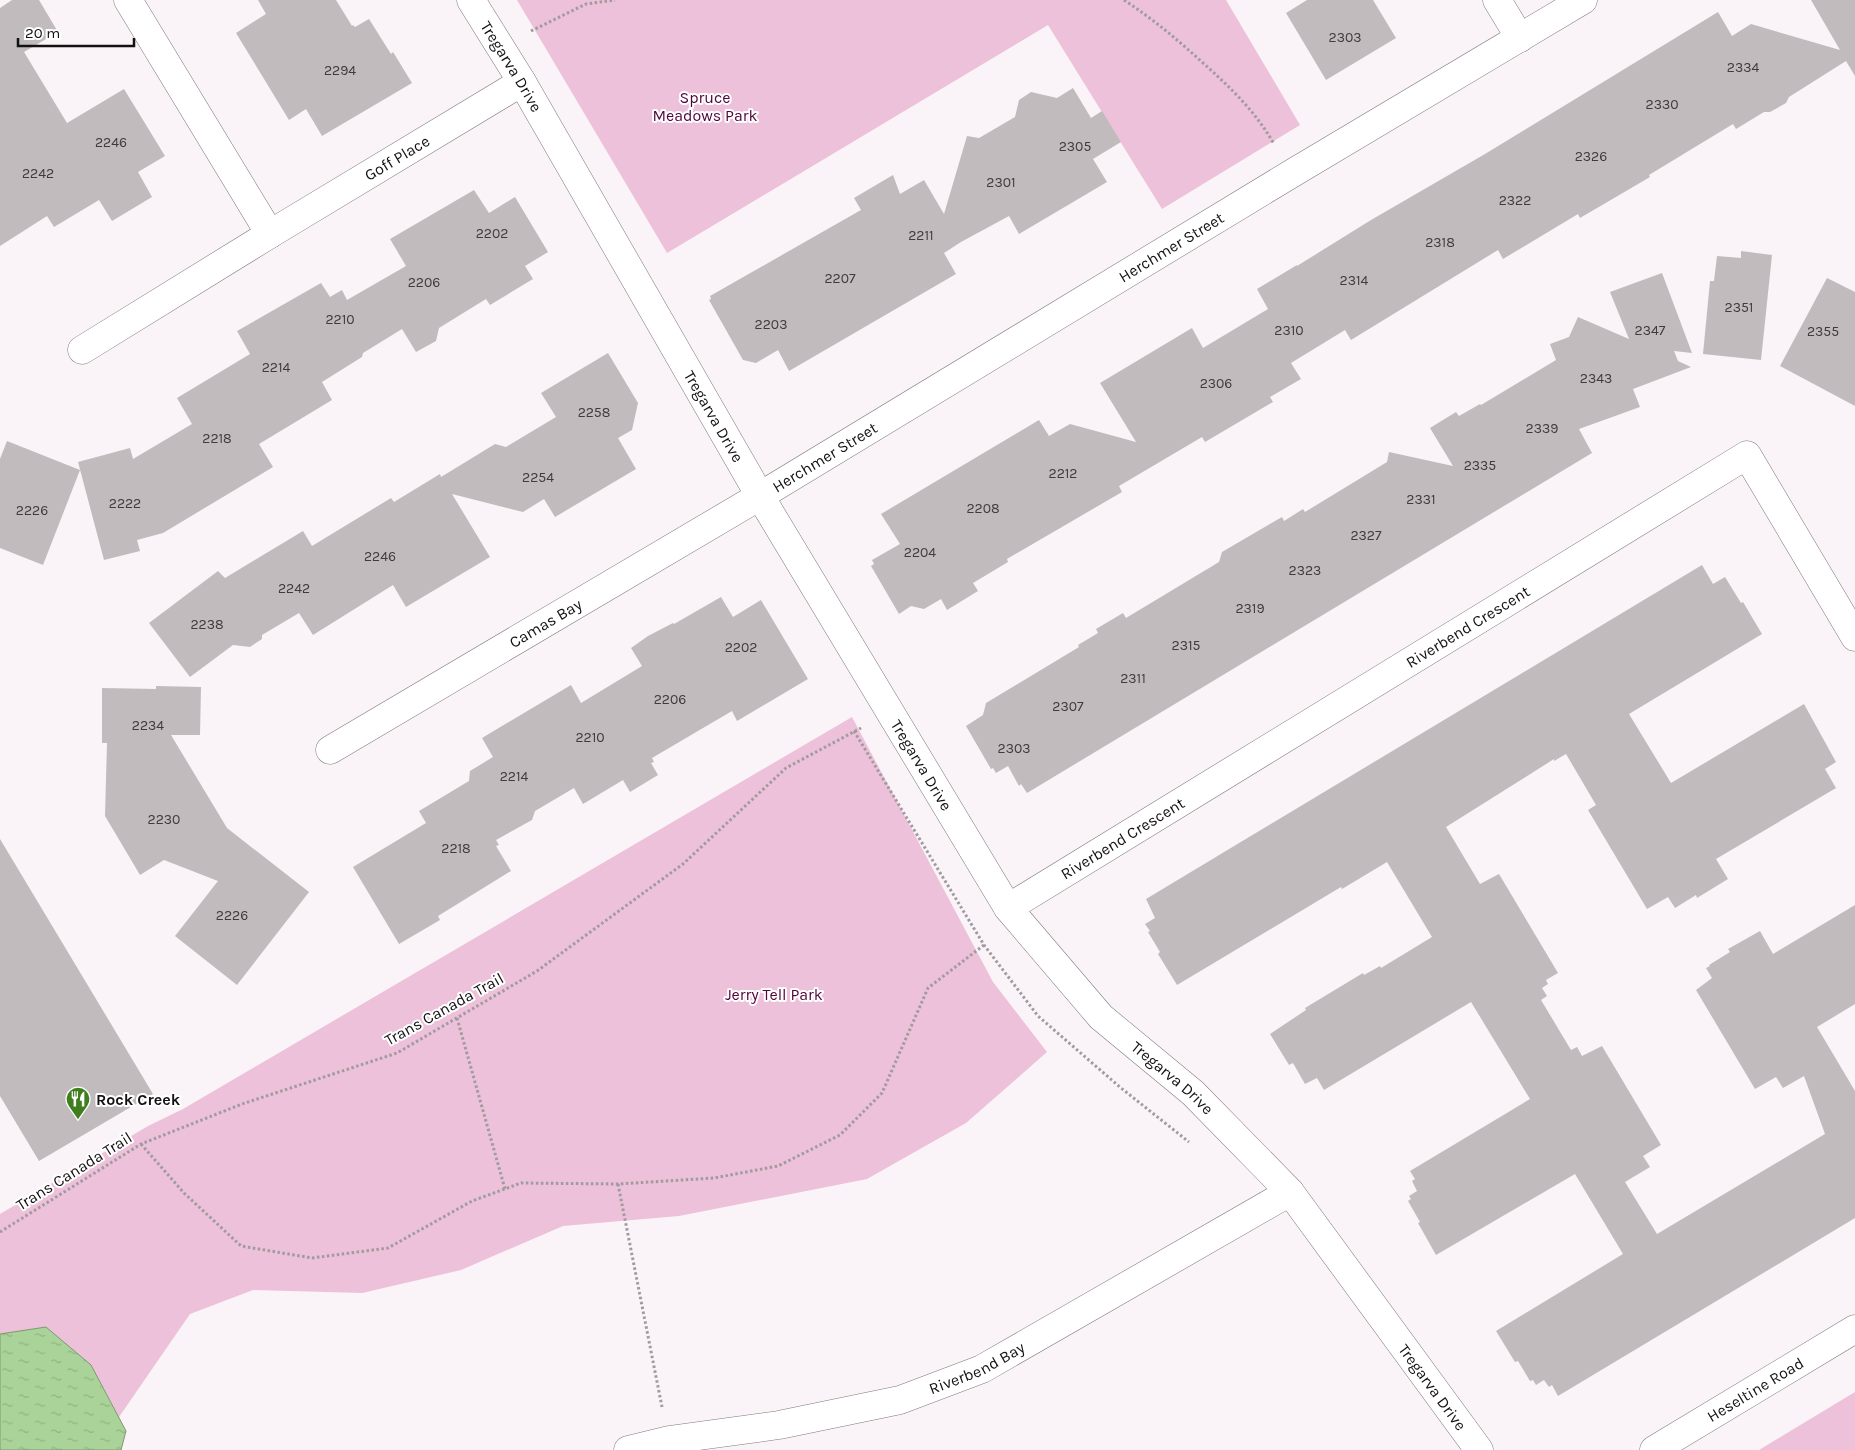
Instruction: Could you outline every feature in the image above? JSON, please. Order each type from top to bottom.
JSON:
[{"type":"street","points":[[128,0],[270,234]]},
{"type":"street","name":"Tregarva Drive","points":[[471,0],[522,82],[760,496],[1008,908],[1101,1017],[1193,1093],[1290,1192],[1479,1450]]},
{"type":"street","points":[[1497,0],[1520,38]]},
{"type":"street","name":"Herchmer Street","points":[[760,496],[1291,174],[1583,0]]},
{"type":"street","name":"Goff Place","points":[[82,350],[522,82]]},
{"type":"street","name":"Riverbend Crescent","points":[[1008,908],[1747,455],[1855,637]]},
{"type":"street","name":"Camas Bay","points":[[330,750],[760,496]]},
{"type":"street","name":"Riverbend Bay","points":[[628,1450],[668,1440],[779,1425],[900,1400],[982,1369],[1290,1192]]},
{"type":"street","name":"Heseltine Road","points":[[1654,1450],[1855,1329]]},
{"type":"path","points":[[500,48],[541,25],[586,4],[615,0]]},
{"type":"path","points":[[1124,0],[1146,14],[1176,38],[1232,88],[1271,138],[1291,174]]},
{"type":"path","name":"Trans Canada Trail","points":[[0,1232],[141,1144],[242,1104],[397,1053],[457,1018],[537,971],[683,864],[786,768],[854,731]]},
{"type":"path","points":[[141,1144],[184,1193],[241,1246],[312,1258],[388,1248],[472,1201],[521,1183],[618,1184],[714,1178],[778,1166],[840,1135],[882,1093],[928,988],[984,945]]},
{"type":"path","points":[[457,1018],[505,1189]]},
{"type":"path","points":[[618,1184],[668,1440]]},
{"type":"green space","name":"Spruce Meadows Park","points":[[517,0],[1226,0],[1300,125],[1162,209],[1048,25],[667,253]]},
{"type":"green space","name":"Jerry Tell Park","points":[[852,717],[993,982],[1047,1052],[966,1123],[867,1179],[679,1216],[563,1226],[461,1270],[362,1293],[253,1290],[190,1314],[119,1417],[91,1365],[0,1334],[0,1214],[148,1126],[183,1109]]},
{"type":"green space","points":[[1855,1392],[1855,1450],[1759,1450]]},
{"type":"water","points":[[46,1327],[91,1365],[126,1431],[121,1450],[0,1450],[0,1334]]},
{"type":"building","points":[[12,0],[39,0],[58,32],[24,52],[67,123],[124,89],[165,156],[138,172],[152,197],[112,221],[99,200],[54,227],[47,216],[0,246],[0,8]]},
{"type":"building","points":[[258,0],[336,0],[352,26],[355,27],[369,19],[391,54],[393,52],[412,83],[322,136],[306,109],[289,120],[236,33],[266,14]]},
{"type":"building","points":[[1307,0],[1373,0],[1396,38],[1326,80],[1286,13]]},
{"type":"building","points":[[1811,0],[1855,0],[1855,76],[1846,61],[1789,97],[1786,103],[1770,112],[1764,112],[1736,129],[1733,124],[1649,175],[1650,177],[1580,218],[1578,214],[1503,259],[1498,250],[1351,340],[1345,330],[1291,363],[1301,379],[1270,397],[1273,402],[1205,442],[1202,437],[1119,486],[1122,492],[1007,559],[1008,562],[973,583],[978,591],[947,610],[941,599],[924,609],[911,606],[899,614],[871,566],[874,564],[872,560],[900,544],[881,514],[1039,420],[1049,436],[1070,424],[1136,442],[1100,383],[1192,328],[1203,348],[1268,309],[1257,289],[1485,154],[1718,12],[1732,36],[1751,24],[1840,50]]},
{"type":"building","points":[[1073,88],[1091,118],[1102,111],[1121,142],[1093,159],[1107,182],[1019,234],[1009,216],[961,242],[944,253],[956,274],[789,371],[778,350],[756,363],[743,360],[709,300],[711,299],[710,296],[861,210],[854,198],[893,175],[900,194],[924,180],[944,214],[967,136],[979,138],[1015,117],[1019,100],[1031,92],[1057,98]]},
{"type":"building","points":[[474,190],[489,213],[515,197],[548,252],[525,266],[533,279],[490,305],[486,299],[439,328],[436,341],[416,352],[402,329],[363,353],[362,357],[322,382],[332,400],[259,444],[273,467],[163,533],[137,540],[140,551],[104,560],[78,462],[130,448],[133,459],[192,424],[177,398],[250,354],[237,331],[321,283],[330,297],[342,290],[347,300],[406,266],[390,239]]},
{"type":"building","points":[[1741,251],[1772,255],[1761,360],[1703,354],[1710,281],[1714,281],[1717,256],[1741,258]]},
{"type":"building","points":[[1662,273],[1692,353],[1674,351],[1678,361],[1691,367],[1633,389],[1640,407],[1579,429],[1592,453],[1027,793],[1021,784],[1019,786],[1008,766],[996,773],[993,768],[991,769],[966,726],[983,715],[986,703],[1079,647],[1078,645],[1098,633],[1096,629],[1123,613],[1126,618],[1219,562],[1222,552],[1282,517],[1284,521],[1303,509],[1305,512],[1387,462],[1389,452],[1453,466],[1430,428],[1456,412],[1459,416],[1481,405],[1556,360],[1550,344],[1569,337],[1578,317],[1629,339],[1610,292]]},
{"type":"building","points":[[1827,278],[1855,292],[1855,406],[1780,366]]},
{"type":"building","points":[[608,353],[638,403],[632,430],[618,438],[636,469],[555,517],[544,499],[523,512],[452,494],[490,557],[406,607],[393,585],[313,635],[299,613],[262,635],[262,639],[250,647],[233,645],[190,677],[149,623],[218,571],[225,578],[303,531],[312,546],[391,498],[394,502],[440,474],[441,477],[495,444],[506,447],[556,417],[541,393]]},
{"type":"building","points":[[7,441],[80,470],[43,565],[0,548],[0,459]]},
{"type":"building","points":[[1702,565],[1713,584],[1725,577],[1762,634],[1629,714],[1671,783],[1804,704],[1836,762],[1825,769],[1836,788],[1716,859],[1728,879],[1697,898],[1696,895],[1675,908],[1668,897],[1647,909],[1588,810],[1596,805],[1566,754],[1554,761],[1554,759],[1446,827],[1480,884],[1499,874],[1558,973],[1546,980],[1548,984],[1542,988],[1547,996],[1541,1000],[1571,1050],[1577,1047],[1582,1056],[1602,1046],[1661,1145],[1643,1156],[1650,1167],[1625,1182],[1657,1234],[1825,1134],[1804,1076],[1783,1088],[1776,1077],[1755,1089],[1696,990],[1712,978],[1706,968],[1730,952],[1728,949],[1760,931],[1773,954],[1855,905],[1855,1004],[1817,1027],[1855,1091],[1855,1218],[1558,1396],[1552,1385],[1549,1387],[1544,1380],[1536,1385],[1533,1380],[1530,1381],[1518,1361],[1515,1362],[1496,1331],[1623,1254],[1575,1174],[1436,1255],[1408,1201],[1411,1199],[1409,1196],[1417,1191],[1412,1181],[1415,1179],[1410,1171],[1530,1099],[1471,1002],[1324,1090],[1317,1078],[1305,1084],[1293,1063],[1289,1065],[1270,1034],[1306,1010],[1305,1008],[1363,973],[1364,975],[1380,966],[1381,968],[1432,937],[1387,862],[1342,889],[1341,887],[1177,985],[1158,954],[1160,952],[1145,924],[1155,918],[1146,899]]},
{"type":"building","points":[[721,597],[733,617],[761,600],[808,679],[737,721],[732,711],[652,758],[654,762],[651,763],[658,775],[630,792],[623,780],[583,804],[574,788],[535,811],[532,820],[496,840],[499,845],[496,846],[511,871],[438,916],[440,920],[399,944],[353,867],[426,823],[419,811],[469,781],[470,771],[493,757],[482,738],[571,685],[581,703],[642,666],[631,648],[648,636],[674,624]]},
{"type":"building","points":[[156,686],[201,687],[200,735],[171,735],[227,828],[309,892],[237,985],[175,936],[218,881],[164,860],[140,875],[105,816],[107,743],[102,743],[102,688],[156,689]]},
{"type":"building","points":[[0,839],[153,1094],[39,1161],[0,1096]]},
{"type":"place","name":"Rock Creek","points":[[78,1120]]}]
